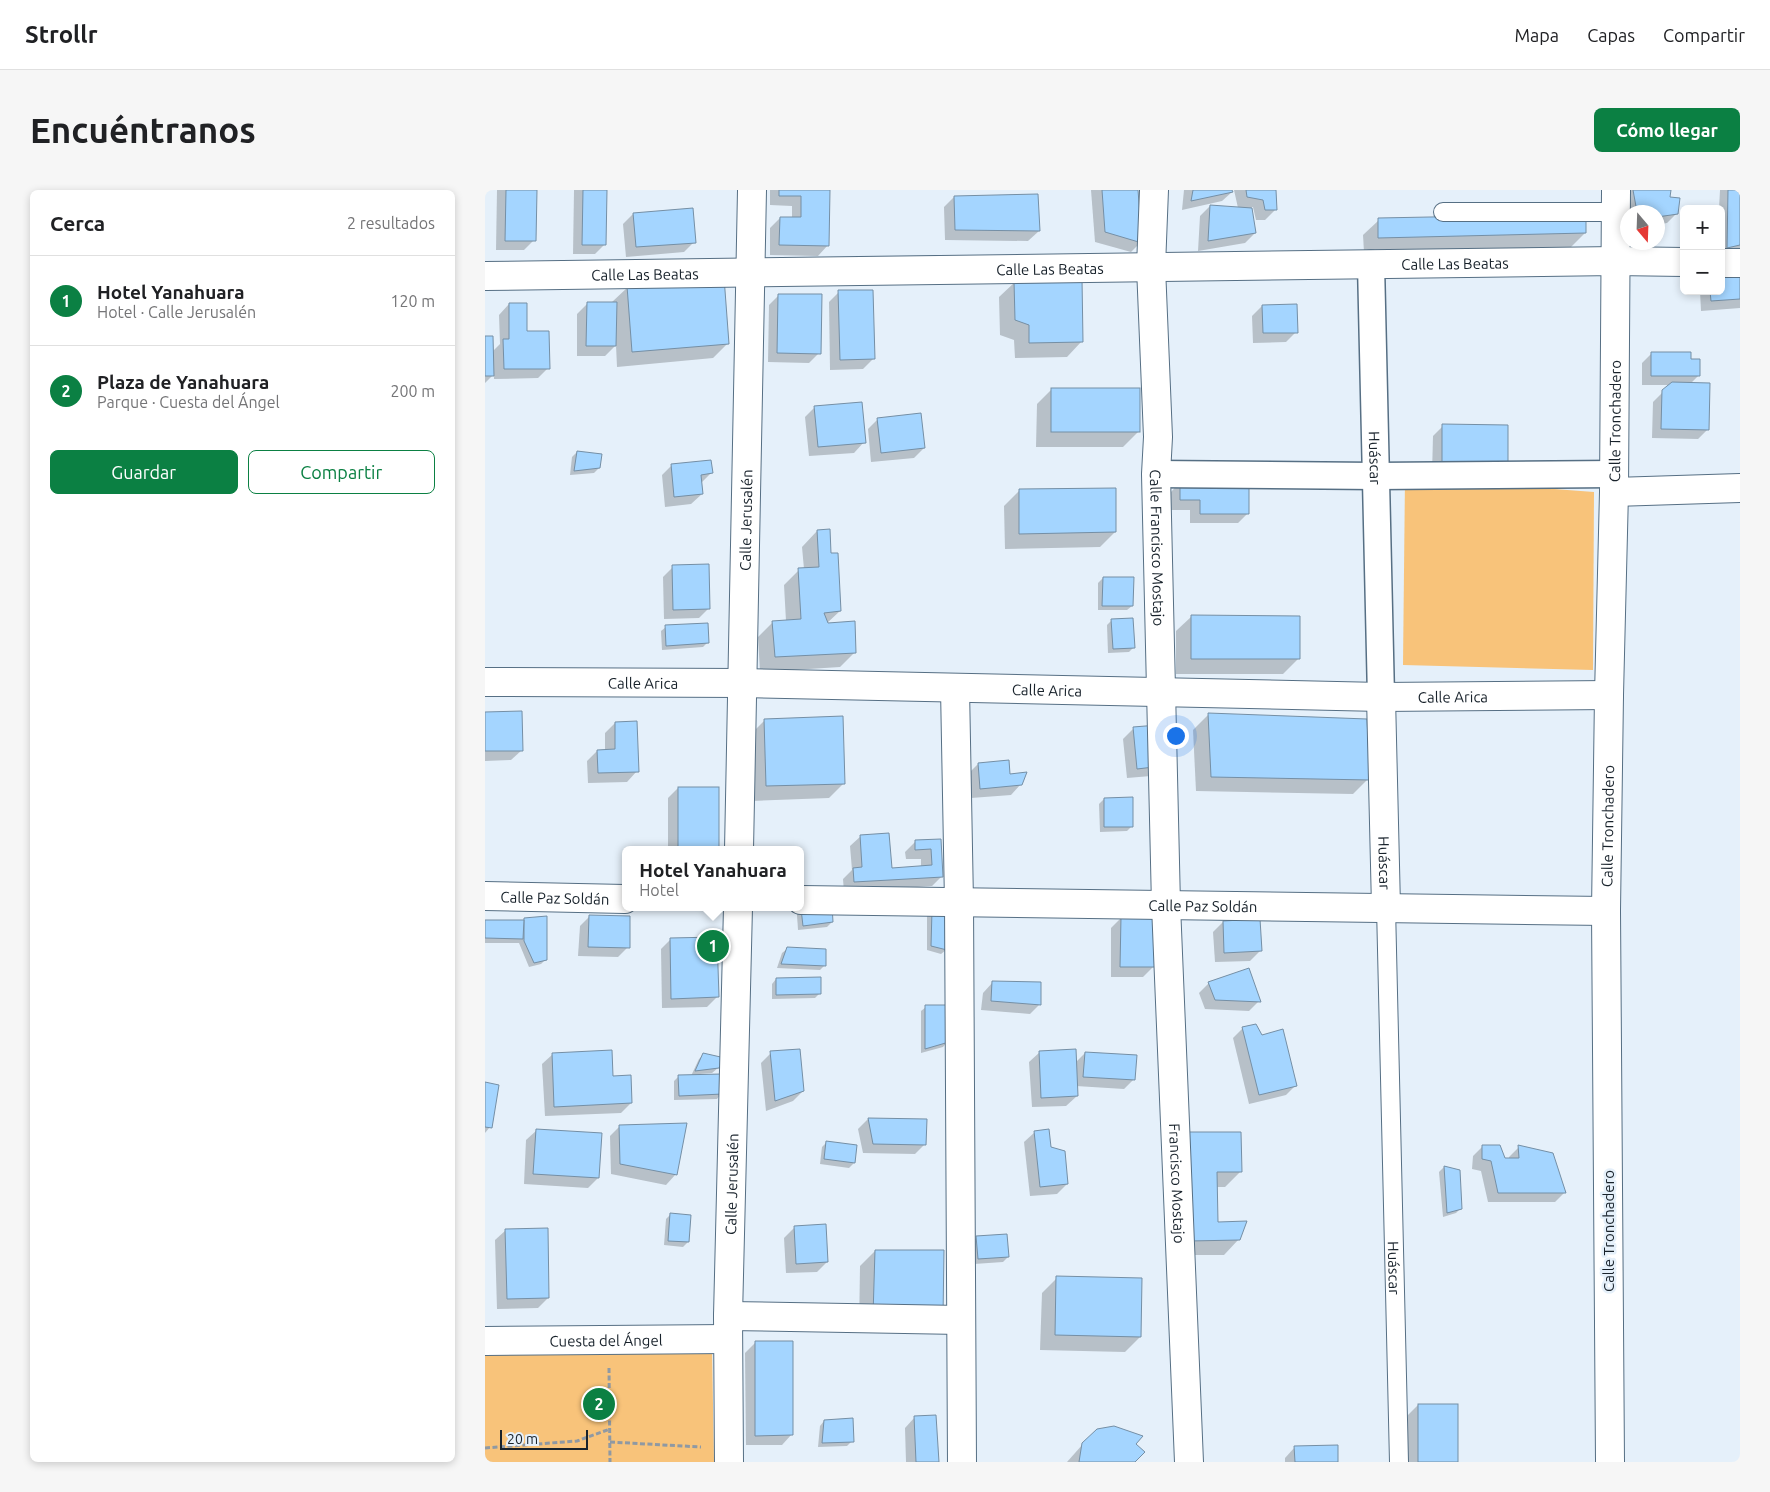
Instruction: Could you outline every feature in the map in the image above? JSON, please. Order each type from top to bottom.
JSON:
[{"type":"street","name":"Calle Jerusalén","points":[[739,846],[752,190]]},
{"type":"street","name":"Calle Francisco Mostajo","points":[[1154,190],[1151,267],[1158,437],[1156,474],[1166,904]]},
{"type":"street","name":"Calle Tronchadero","points":[[1610,1462],[1605,910],[1614,483],[1616,201]]},
{"type":"street","name":"Calle Las Beatas","points":[[485,276],[1615,261],[1680,262]]},
{"type":"street","points":[[1725,263],[1740,263]]},
{"type":"street","name":"Huáscar","points":[[1371,264],[1386,907]]},
{"type":"street","points":[[1156,474],[1376,476],[1740,488]]},
{"type":"street","name":"Calle Arica","points":[[485,682],[742,683],[1381,697],[1609,695]]},
{"type":"street","points":[[955,688],[959,902],[962,1462]]},
{"type":"street","name":"Calle Paz Soldán","points":[[485,896],[622,899]]},
{"type":"street","name":"Calle Paz Soldán","points":[[804,900],[1605,910]]},
{"type":"street","name":"Francisco Mostajo","points":[[1166,904],[1189,1462]]},
{"type":"street","name":"Calle Jerusalén","points":[[729,1455],[728,1328],[738,911]]},
{"type":"street","name":"Cuesta del Ángel","points":[[485,1341],[609,1340],[728,1328],[961,1320]]},
{"type":"lane","points":[[1443,212],[1616,201]]},
{"type":"lane","name":"Huáscar","points":[[1386,907],[1399,1462]]},
{"type":"path","points":[[609,1340],[610,1462]]},
{"type":"path","points":[[485,1448],[577,1441],[609,1429]]},
{"type":"path","points":[[610,1442],[729,1455]]},
{"type":"shaded area","points":[[1405,478],[1594,492],[1593,670],[1403,665]]},
{"type":"shaded area","points":[[485,1340],[712,1347],[714,1462],[485,1462]]},
{"type":"building","points":[[506,190],[537,190],[536,241],[505,241]]},
{"type":"building","points":[[583,190],[607,190],[606,245],[582,245]]},
{"type":"building","points":[[779,190],[830,190],[829,246],[779,245],[780,217],[801,217],[801,196],[779,196]]},
{"type":"building","points":[[1102,190],[1138,190],[1142,243],[1105,232]]},
{"type":"building","points":[[1193,190],[1232,190],[1233,192],[1191,201]]},
{"type":"building","points":[[1246,190],[1276,190],[1277,210],[1265,210],[1263,200],[1247,197]]},
{"type":"building","points":[[1633,190],[1671,190],[1670,197],[1680,198],[1678,214],[1665,216],[1665,205],[1636,205]]},
{"type":"building","points":[[1728,190],[1740,190],[1740,245],[1727,248]]},
{"type":"building","points":[[1038,194],[1040,231],[955,230],[954,196]]},
{"type":"building","points":[[1210,205],[1252,208],[1256,233],[1208,241]]},
{"type":"building","points":[[693,208],[696,243],[636,247],[633,213]]},
{"type":"building","points":[[1586,214],[1586,233],[1378,238],[1378,218]]},
{"type":"building","points":[[1740,272],[1740,299],[1711,301],[1710,295],[1725,295],[1725,273]]},
{"type":"building","points":[[724,277],[729,344],[632,352],[627,286]]},
{"type":"building","points":[[1082,279],[1083,342],[1029,343],[1029,325],[1015,320],[1014,281]]},
{"type":"building","points":[[838,290],[873,290],[875,359],[840,360]]},
{"type":"building","points":[[778,294],[822,294],[821,354],[777,353]]},
{"type":"building","points":[[587,302],[617,302],[616,346],[586,346]]},
{"type":"building","points":[[509,303],[527,303],[527,331],[549,331],[550,369],[504,369],[503,339],[509,339]]},
{"type":"building","points":[[1297,304],[1298,333],[1263,333],[1262,305]]},
{"type":"building","points":[[485,336],[493,336],[494,376],[485,376]]},
{"type":"building","points":[[1651,352],[1691,352],[1691,359],[1700,359],[1700,376],[1651,376]]},
{"type":"building","points":[[1672,382],[1710,383],[1709,430],[1661,429],[1662,390]]},
{"type":"building","points":[[1051,388],[1140,388],[1140,432],[1051,432]]},
{"type":"building","points":[[862,402],[866,443],[818,447],[814,406]]},
{"type":"building","points":[[921,413],[925,448],[881,453],[877,418]]},
{"type":"building","points":[[1442,424],[1508,425],[1508,464],[1442,464]]},
{"type":"building","points":[[577,451],[602,454],[600,468],[574,471]]},
{"type":"building","points":[[711,460],[713,473],[701,475],[703,494],[674,497],[671,464]]},
{"type":"building","points":[[1180,480],[1249,487],[1249,514],[1200,514],[1200,500],[1180,500]]},
{"type":"building","points":[[1116,488],[1116,532],[1019,534],[1019,489]]},
{"type":"building","points":[[830,529],[831,553],[838,553],[841,611],[824,613],[828,623],[855,621],[856,653],[775,657],[772,621],[801,619],[798,568],[819,567],[817,530]]},
{"type":"building","points":[[709,564],[710,609],[673,610],[672,565]]},
{"type":"building","points":[[1103,577],[1134,577],[1133,606],[1102,606]]},
{"type":"building","points":[[1191,615],[1300,616],[1300,659],[1191,659]]},
{"type":"building","points":[[1133,618],[1135,648],[1113,649],[1111,619]]},
{"type":"building","points":[[708,623],[709,643],[666,646],[665,625]]},
{"type":"building","points":[[522,711],[523,751],[485,751],[485,712]]},
{"type":"building","points":[[1208,713],[1367,719],[1370,780],[1211,777]]},
{"type":"building","points":[[843,716],[845,784],[766,786],[764,719]]},
{"type":"building","points":[[637,721],[639,772],[598,773],[597,750],[615,749],[615,722]]},
{"type":"building","points":[[1158,725],[1162,766],[1137,769],[1133,727]]},
{"type":"building","points":[[1009,760],[1010,774],[1027,772],[1022,785],[980,789],[978,763]]},
{"type":"building","points":[[678,787],[719,787],[719,846],[678,846]]},
{"type":"building","points":[[1133,797],[1133,827],[1104,827],[1104,798]]},
{"type":"building","points":[[889,833],[892,868],[932,865],[931,849],[915,850],[915,840],[941,839],[943,877],[854,882],[853,868],[862,867],[860,835]]},
{"type":"building","points":[[832,906],[833,922],[803,926],[801,911],[804,911],[804,909]]},
{"type":"building","points":[[932,910],[947,910],[947,950],[931,946]]},
{"type":"building","points":[[589,915],[630,916],[630,948],[588,947]]},
{"type":"building","points":[[547,916],[547,960],[534,963],[524,941],[524,918]]},
{"type":"building","points":[[1121,917],[1155,917],[1155,967],[1120,967]]},
{"type":"building","points":[[1260,919],[1262,951],[1224,953],[1223,921]]},
{"type":"building","points":[[485,920],[524,920],[523,939],[485,938]]},
{"type":"building","points":[[717,937],[719,997],[671,999],[670,938]]},
{"type":"building","points":[[787,947],[826,949],[826,966],[781,964]]},
{"type":"building","points":[[1249,968],[1261,1002],[1215,1000],[1208,982]]},
{"type":"building","points":[[821,977],[821,994],[776,995],[776,978]]},
{"type":"building","points":[[992,981],[1041,982],[1041,1005],[991,1001]]},
{"type":"building","points":[[925,1005],[948,1005],[949,1042],[925,1049]]},
{"type":"building","points":[[1256,1024],[1262,1035],[1283,1029],[1297,1086],[1259,1095],[1242,1027]]},
{"type":"building","points":[[800,1049],[804,1091],[775,1101],[770,1051]]},
{"type":"building","points":[[1076,1049],[1078,1096],[1041,1098],[1039,1051]]},
{"type":"building","points":[[612,1050],[613,1076],[631,1075],[632,1103],[554,1107],[552,1053]]},
{"type":"building","points":[[1085,1052],[1137,1055],[1135,1080],[1083,1077]]},
{"type":"building","points":[[703,1053],[725,1058],[719,1068],[695,1071]]},
{"type":"building","points":[[722,1074],[723,1094],[679,1096],[678,1075]]},
{"type":"building","points":[[485,1082],[499,1085],[492,1128],[485,1127]]},
{"type":"building","points":[[868,1118],[927,1119],[926,1145],[873,1144]]},
{"type":"building","points":[[687,1123],[677,1175],[620,1164],[619,1125]]},
{"type":"building","points":[[536,1129],[602,1133],[599,1178],[533,1174]]},
{"type":"building","points":[[1049,1129],[1051,1147],[1065,1151],[1068,1184],[1040,1187],[1034,1131]]},
{"type":"building","points":[[1187,1132],[1241,1132],[1242,1172],[1217,1172],[1218,1222],[1247,1221],[1240,1240],[1189,1241]]},
{"type":"building","points":[[826,1141],[857,1145],[855,1163],[824,1159]]},
{"type":"building","points":[[1482,1145],[1500,1145],[1505,1158],[1519,1158],[1518,1145],[1553,1153],[1566,1193],[1498,1193],[1491,1161],[1482,1159]]},
{"type":"building","points":[[1444,1166],[1460,1170],[1462,1209],[1447,1213]]},
{"type":"building","points":[[670,1213],[691,1215],[689,1242],[668,1241]]},
{"type":"building","points":[[826,1224],[828,1262],[796,1264],[794,1226]]},
{"type":"building","points":[[548,1228],[549,1298],[507,1299],[505,1229]]},
{"type":"building","points":[[1007,1234],[1009,1257],[978,1259],[976,1236]]},
{"type":"building","points":[[875,1250],[944,1250],[943,1317],[873,1316]]},
{"type":"building","points":[[1056,1276],[1142,1278],[1141,1337],[1055,1335]]},
{"type":"building","points":[[755,1341],[793,1341],[793,1435],[755,1436]]},
{"type":"building","points":[[1418,1404],[1458,1404],[1458,1462],[1418,1462]]},
{"type":"building","points":[[936,1415],[939,1462],[916,1462],[914,1416]]},
{"type":"building","points":[[853,1418],[854,1442],[822,1443],[824,1420]]},
{"type":"building","points":[[1114,1426],[1143,1436],[1136,1444],[1145,1452],[1135,1462],[1079,1462],[1082,1443],[1097,1429]]},
{"type":"building","points":[[1338,1445],[1338,1462],[1295,1462],[1294,1446]]},
{"type":"place","name":"Hotel Yanahuara","points":[[713,946]]},
{"type":"place","name":"Plaza de Yanahuara","points":[[599,1404]]}]
